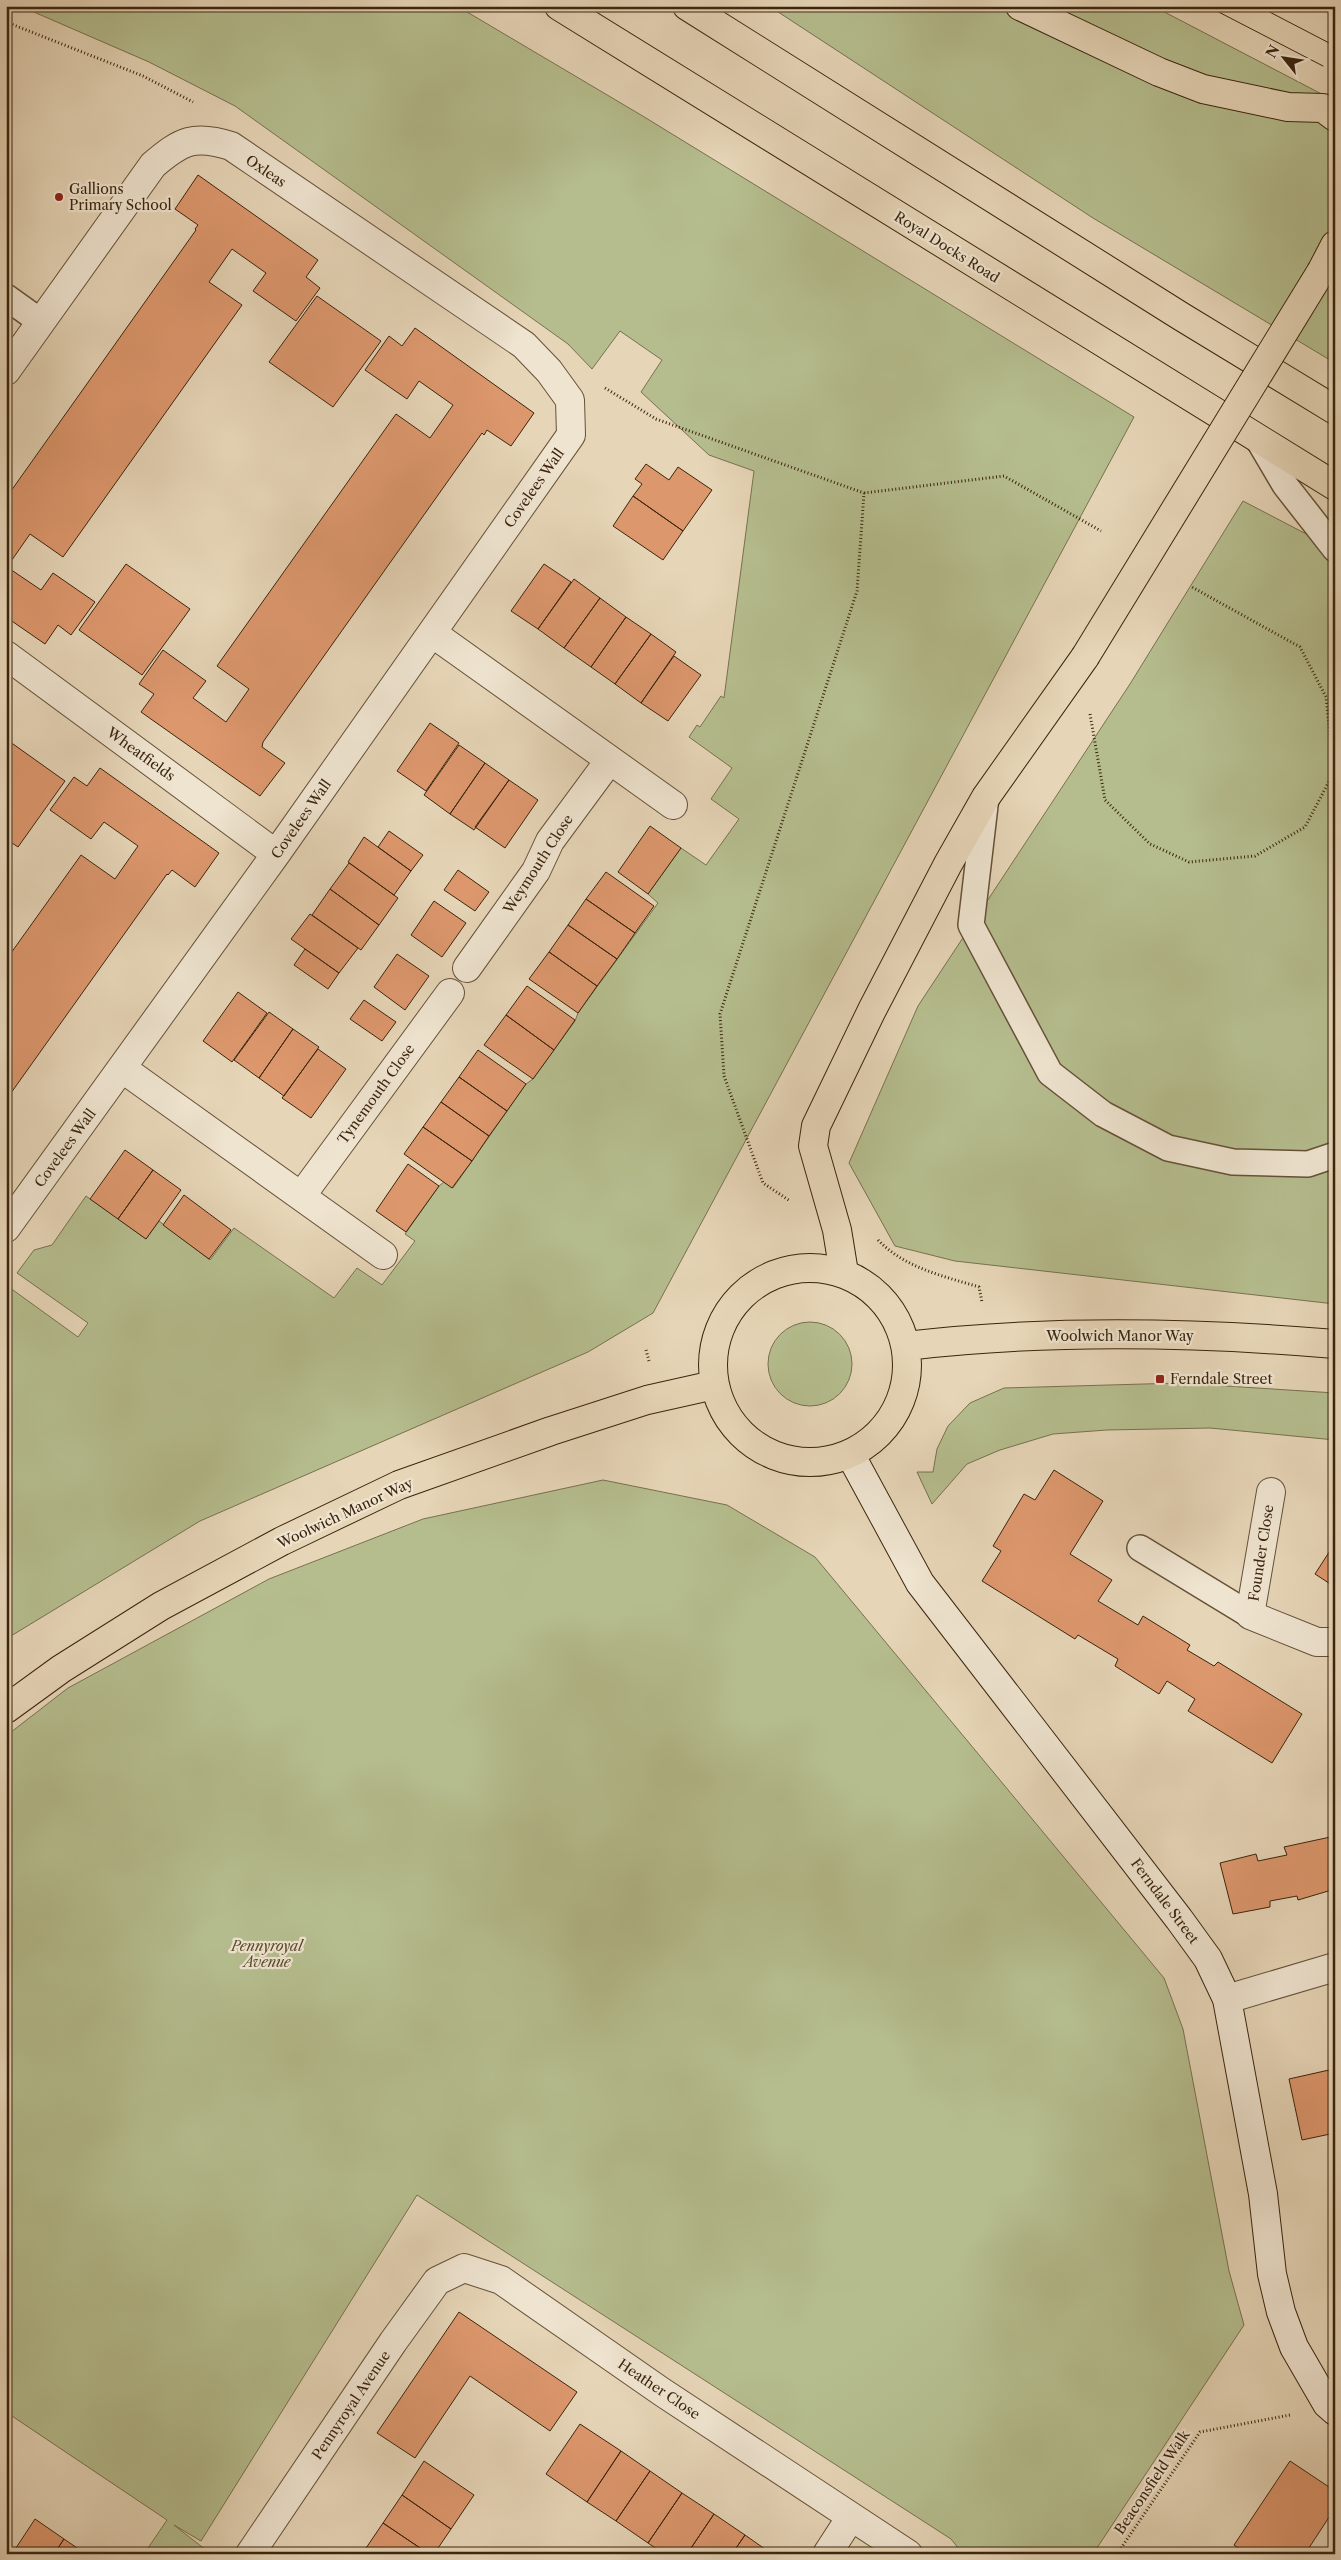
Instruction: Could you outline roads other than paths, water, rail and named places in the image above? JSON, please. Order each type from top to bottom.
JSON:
[{"type":"main road","name":"Royal Docks Road","points":[[559,6],[1259,441],[1335,486]]},
{"type":"main road","points":[[687,6],[1182,318],[1335,410]]},
{"type":"main road","points":[[1020,6],[1159,72],[1203,89],[1288,107],[1322,108],[1335,117]]},
{"type":"main road","points":[[844,1273],[837,1230],[813,1146],[816,1126],[872,1010],[948,864],[986,797],[1085,657],[1317,278],[1335,245]]},
{"type":"main road","points":[[798,1268],[822,1268],[844,1273],[866,1285],[885,1302],[898,1322],[906,1346],[907,1379],[897,1410],[877,1436],[850,1454],[816,1462],[782,1459],[751,1443],[728,1418],[714,1385],[712,1362],[716,1339],[729,1312],[738,1299],[755,1284],[776,1273],[798,1268]]},
{"type":"main road","name":"Woolwich Manor Way","points":[[906,1346],[955,1340],[1052,1335],[1156,1334],[1235,1336],[1335,1344]]},
{"type":"main road","name":"Woolwich Manor Way","points":[[6,1709],[61,1669],[161,1606],[282,1541],[399,1485],[551,1431],[646,1400],[714,1385]]},
{"type":"street","name":"Oxleas","points":[[6,371],[153,165],[174,147],[201,139],[231,146],[524,345],[549,371],[570,400]]},
{"type":"street","name":"Covelees Wall","points":[[6,1228],[123,1069],[571,435],[570,400]]},
{"type":"street","points":[[432,633],[609,761],[674,805]]},
{"type":"street","name":"Wheatfields","points":[[6,655],[276,854]]},
{"type":"street","name":"Weymouth Close","points":[[467,968],[536,871],[550,841],[609,761]]},
{"type":"street","name":"Tynemouth Close","points":[[302,1195],[450,993]]},
{"type":"street","points":[[123,1069],[384,1255]]},
{"type":"street","name":"Ferndale Street","points":[[850,1454],[920,1583],[1179,1918],[1208,1959],[1227,1999],[1263,2194],[1272,2274],[1281,2312],[1294,2347],[1331,2408]]},
{"type":"street","name":"Founder Close","points":[[1271,1492],[1250,1615],[1317,1642],[1335,1642]]},
{"type":"street","points":[[1227,1999],[1335,1967]]},
{"type":"street","name":"Heather Close","points":[[464,2268],[501,2280],[662,2392],[908,2554]]},
{"type":"street","name":"Pennyroyal Avenue","points":[[250,2554],[393,2342],[437,2281],[464,2268]]},
{"type":"street","points":[[827,2554],[851,2516]]},
{"type":"lane","points":[[6,297],[41,322]]},
{"type":"lane","points":[[1259,441],[1285,485],[1335,549]]},
{"type":"lane","points":[[986,797],[971,925],[1050,1073],[1103,1114],[1168,1148],[1232,1162],[1308,1164],[1335,1155]]},
{"type":"lane","points":[[1140,1548],[1250,1615]]},
{"type":"tram line","points":[[1207,6],[1323,66]]},
{"type":"tram line","points":[[1258,6],[1335,46]]},
{"type":"place","name":"Gallions Primary School","points":[[59,197]]},
{"type":"place","name":"Ferndale Street","points":[[1160,1379]]}]
